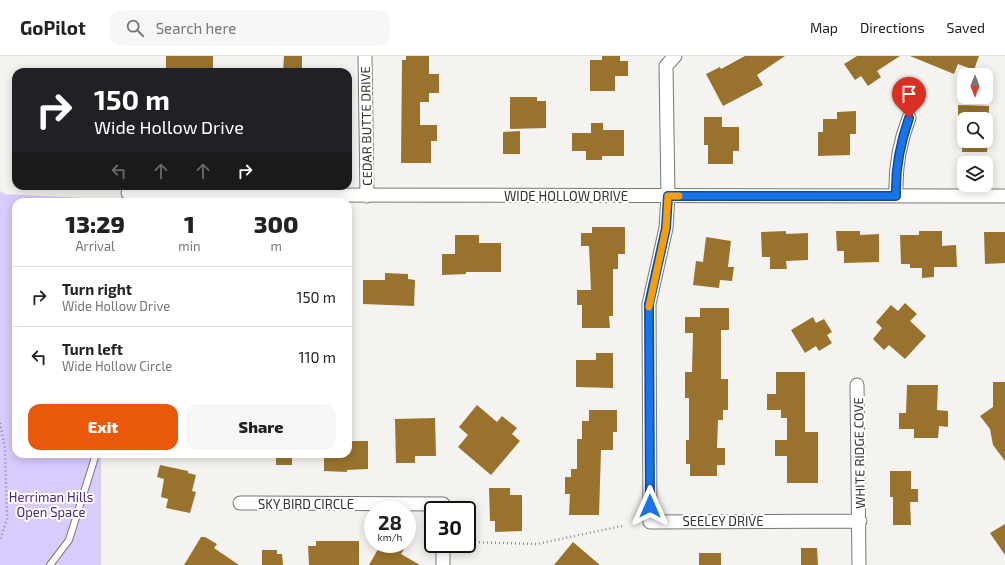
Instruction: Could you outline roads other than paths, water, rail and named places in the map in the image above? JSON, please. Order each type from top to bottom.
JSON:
[{"type":"street","name":"CEDAR BUTTE DRIVE","points":[[365,56],[367,196]]},
{"type":"street","points":[[668,196],[666,66],[675,56]]},
{"type":"street","points":[[896,196],[895,177],[901,140],[909,118]]},
{"type":"street","name":"WIDE HOLLOW DRIVE","points":[[128,198],[367,196],[1005,196]]},
{"type":"street","name":"SEELEY DRIVE","points":[[668,196],[666,228],[649,304],[650,522],[860,521]]},
{"type":"street","name":"WHITE RIDGE COVE","points":[[857,385],[860,521],[859,565]]},
{"type":"street","name":"SKY BIRD CIRCLE","points":[[240,503],[424,507]]},
{"type":"street","points":[[443,553],[443,565]]},
{"type":"lane","points":[[50,565],[69,540],[95,458]]},
{"type":"park label","name":"Herriman Hills Open Space","points":[[51,504]]}]
